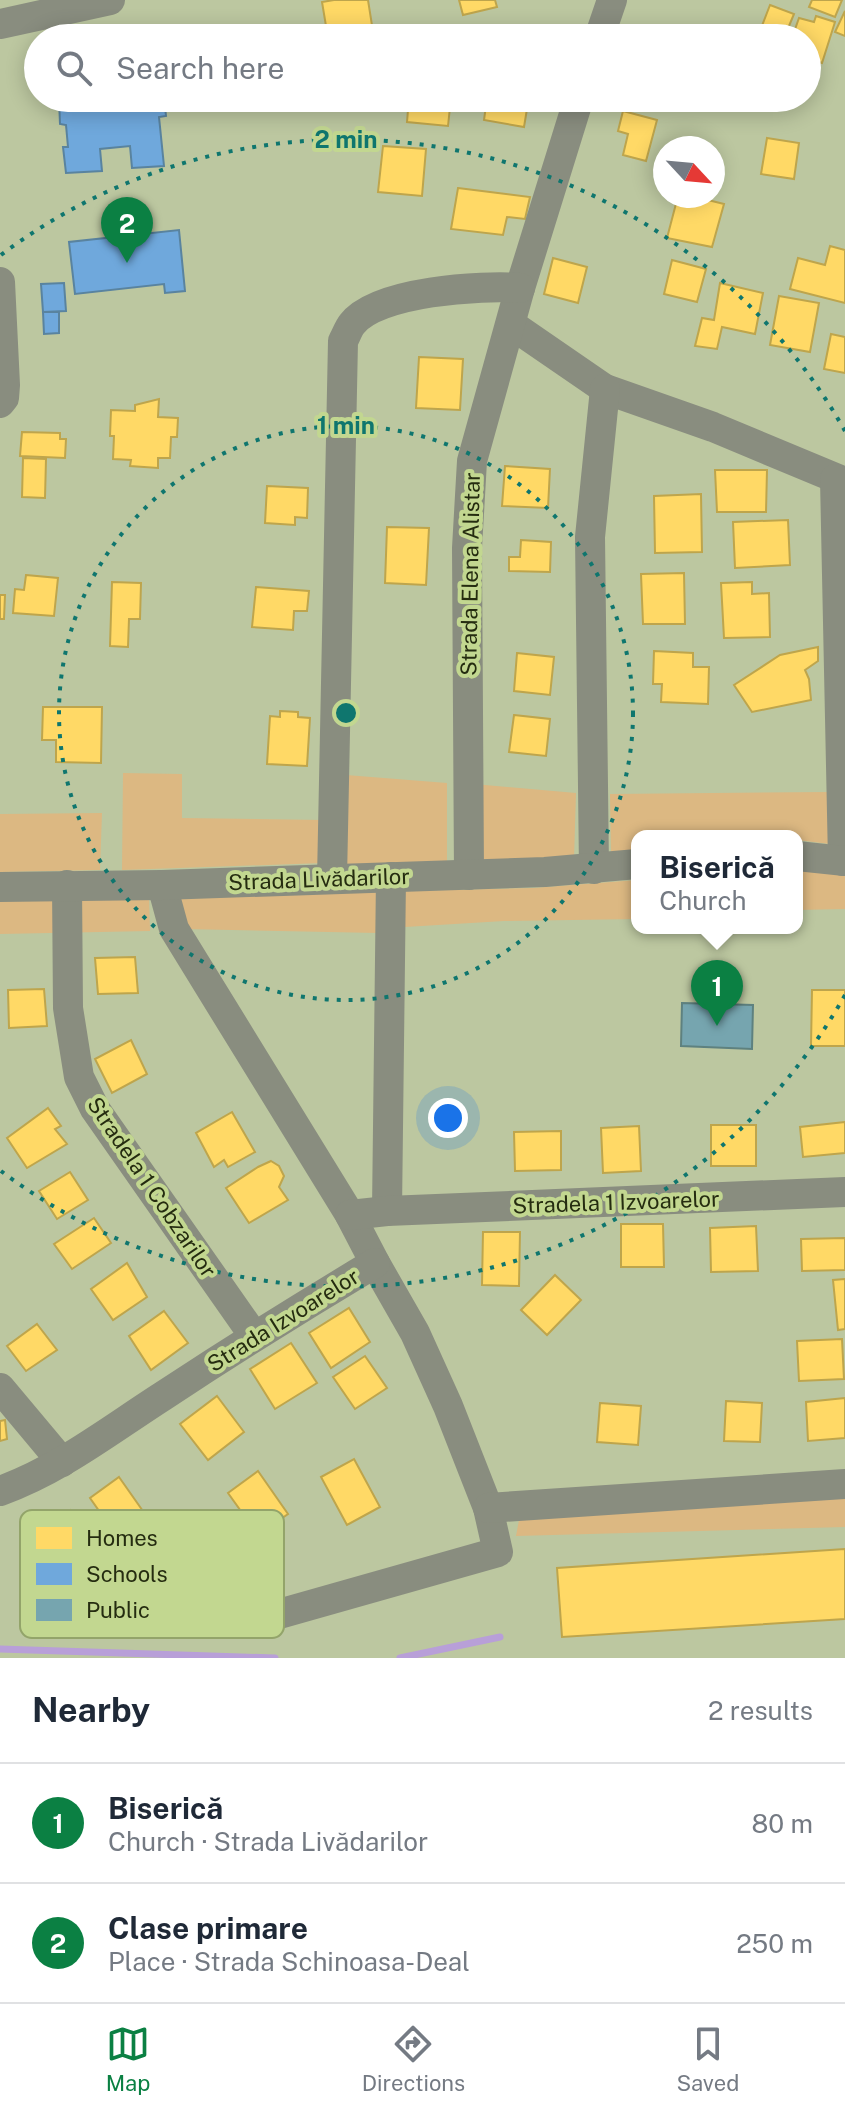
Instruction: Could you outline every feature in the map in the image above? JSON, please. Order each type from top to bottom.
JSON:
[{"type":"street","points":[[0,24],[110,0]]},
{"type":"street","points":[[604,24],[612,0]]},
{"type":"street","name":"Strada Elena Alistar","points":[[469,875],[467,548],[472,461],[520,288],[575,112]]},
{"type":"street","points":[[0,282],[5,385],[4,398],[0,403]]},
{"type":"street","points":[[332,879],[343,341],[353,322],[403,298],[459,288],[520,288]]},
{"type":"street","points":[[512,325],[605,389],[713,427],[840,480],[844,861],[803,857]]},
{"type":"street","points":[[594,869],[590,537],[605,389]]},
{"type":"street","name":"Strada Livădarilor","points":[[0,887],[469,875],[631,865]]},
{"type":"street","points":[[387,1211],[391,877]]},
{"type":"street","name":"Stradela 1 Cobzarilor","points":[[67,885],[68,1008],[79,1077],[95,1109],[254,1336]]},
{"type":"street","points":[[162,885],[174,929],[350,1215],[375,1263]]},
{"type":"street","name":"Stradela 1 Izvoarelor","points":[[350,1215],[845,1192]]},
{"type":"street","name":"Strada Izvoarelor","points":[[0,1491],[27,1482],[62,1462],[254,1336],[375,1263],[415,1333],[448,1406],[488,1508],[498,1552],[284,1613]]},
{"type":"street","points":[[0,1388],[62,1462]]},
{"type":"street","points":[[488,1508],[845,1484]]},
{"type":"shaded area","points":[[123,773],[182,774],[182,818],[323,820],[323,863],[122,870]]},
{"type":"shaded area","points":[[346,775],[447,783],[447,864],[342,867]]},
{"type":"shaded area","points":[[474,784],[576,793],[574,859],[475,863]]},
{"type":"shaded area","points":[[831,792],[830,844],[803,841],[803,830],[631,830],[631,850],[611,853],[610,794]]},
{"type":"shaded area","points":[[102,813],[100,870],[0,872],[0,814]]},
{"type":"shaded area","points":[[803,868],[845,872],[845,909],[803,910]]},
{"type":"shaded area","points":[[631,880],[631,919],[504,921],[405,927],[405,891],[533,888]]},
{"type":"shaded area","points":[[379,892],[378,933],[183,929],[178,895]]},
{"type":"shaded area","points":[[149,897],[150,931],[0,934],[0,900]]},
{"type":"shaded area","points":[[845,1498],[845,1527],[516,1536],[519,1520]]},
{"type":"building: Homes","points":[[368,0],[372,24],[326,24],[322,2]]},
{"type":"building: Homes","points":[[459,0],[495,0],[497,7],[463,15]]},
{"type":"building: Homes","points":[[812,0],[842,0],[835,17],[809,7]]},
{"type":"building: Homes","points":[[770,5],[794,14],[790,24],[763,24]]},
{"type":"building: Homes","points":[[845,11],[845,36],[835,32]]},
{"type":"building: Homes","points":[[816,16],[835,22],[822,63],[821,24],[797,24],[799,18],[814,22]]},
{"type":"building: Homes","points":[[408,112],[450,112],[448,126],[407,122]]},
{"type":"building: Homes","points":[[485,112],[526,112],[524,127],[484,120]]},
{"type":"building: Homes","points":[[623,112],[657,120],[646,161],[623,155],[628,134],[618,131]]},
{"type":"building: Homes","points":[[767,138],[799,143],[794,179],[761,174]]},
{"type":"building: Homes","points":[[383,146],[426,149],[422,196],[378,192]]},
{"type":"building: Homes","points":[[458,188],[530,197],[525,219],[507,217],[503,235],[451,229]]},
{"type":"building: Homes","points":[[675,208],[723,208],[712,247],[667,238]]},
{"type":"building: Homes","points":[[830,246],[845,250],[845,303],[790,289],[798,258],[825,265]]},
{"type":"building: Homes","points":[[553,258],[587,267],[578,303],[544,294]]},
{"type":"building: Homes","points":[[672,260],[706,269],[697,302],[664,294]]},
{"type":"building: Homes","points":[[720,283],[763,293],[755,334],[722,327],[717,349],[695,346],[702,318],[714,320]]},
{"type":"building: Homes","points":[[779,296],[819,303],[810,352],[770,345]]},
{"type":"building: Homes","points":[[831,334],[845,337],[845,373],[824,369]]},
{"type":"building: Homes","points":[[419,357],[463,359],[460,410],[416,408]]},
{"type":"building: Homes","points":[[159,399],[158,417],[178,418],[177,437],[171,437],[170,458],[158,458],[158,468],[130,466],[131,460],[113,459],[111,410],[135,411],[135,405]]},
{"type":"building: Homes","points":[[22,432],[60,433],[60,439],[66,439],[65,458],[20,456]]},
{"type":"building: Homes","points":[[23,458],[46,459],[45,498],[22,497]]},
{"type":"building: Homes","points":[[505,466],[550,469],[548,508],[502,506]]},
{"type":"building: Homes","points":[[715,470],[767,470],[766,512],[717,512]]},
{"type":"building: Homes","points":[[267,486],[308,488],[307,518],[295,517],[295,525],[265,523]]},
{"type":"building: Homes","points":[[701,494],[702,552],[655,553],[654,496]]},
{"type":"building: Homes","points":[[788,520],[790,565],[735,568],[733,522]]},
{"type":"building: Homes","points":[[387,527],[429,528],[426,585],[385,583]]},
{"type":"building: Homes","points":[[521,540],[551,542],[550,572],[509,571],[509,557],[520,557]]},
{"type":"building: Homes","points":[[684,573],[685,624],[643,624],[641,574]]},
{"type":"building: Homes","points":[[26,575],[58,578],[54,616],[13,613],[15,589],[24,590]]},
{"type":"building: Homes","points":[[112,582],[141,583],[140,619],[129,619],[128,647],[110,646]]},
{"type":"building: Homes","points":[[752,582],[752,594],[769,593],[770,637],[724,638],[721,583]]},
{"type":"building: Homes","points":[[256,587],[309,591],[307,611],[294,611],[293,630],[252,627]]},
{"type":"building: Homes","points":[[0,595],[5,595],[4,619],[0,619]]},
{"type":"building: Homes","points":[[818,647],[818,661],[805,670],[811,700],[752,712],[734,685],[780,655]]},
{"type":"building: Homes","points":[[654,651],[693,653],[693,667],[709,667],[708,704],[661,702],[662,684],[653,684]]},
{"type":"building: Homes","points":[[517,653],[554,657],[550,695],[514,691]]},
{"type":"building: Homes","points":[[43,707],[102,707],[101,763],[56,762],[56,740],[42,740]]},
{"type":"building: Homes","points":[[280,711],[298,712],[298,717],[310,718],[307,766],[267,764],[270,716],[280,717]]},
{"type":"building: Homes","points":[[514,715],[550,719],[546,756],[509,752]]},
{"type":"building: Homes","points":[[135,957],[138,993],[98,994],[95,958]]},
{"type":"building: Homes","points":[[44,989],[47,1026],[9,1028],[8,990]]},
{"type":"building: Homes","points":[[812,990],[845,990],[845,1046],[811,1046]]},
{"type":"building: Homes","points":[[131,1040],[147,1074],[112,1093],[95,1059]]},
{"type":"building: Homes","points":[[48,1108],[61,1126],[55,1129],[67,1144],[27,1168],[7,1138]]},
{"type":"building: Homes","points":[[232,1112],[255,1152],[228,1167],[224,1160],[214,1167],[196,1133]]},
{"type":"building: Homes","points":[[845,1122],[845,1153],[803,1157],[800,1127]]},
{"type":"building: Homes","points":[[711,1125],[756,1125],[756,1166],[711,1166]]},
{"type":"building: Homes","points":[[639,1126],[641,1171],[603,1173],[601,1128]]},
{"type":"building: Homes","points":[[561,1131],[561,1170],[515,1171],[514,1132]]},
{"type":"building: Homes","points":[[271,1161],[279,1166],[284,1176],[279,1187],[288,1200],[249,1223],[226,1188]]},
{"type":"building: Homes","points":[[70,1172],[88,1200],[57,1219],[39,1191]]},
{"type":"building: Homes","points":[[94,1218],[111,1243],[72,1269],[54,1244]]},
{"type":"building: Homes","points":[[621,1224],[663,1224],[664,1267],[621,1267]]},
{"type":"building: Homes","points":[[756,1226],[758,1271],[711,1272],[710,1228]]},
{"type":"building: Homes","points":[[483,1232],[520,1232],[519,1286],[482,1285]]},
{"type":"building: Homes","points":[[845,1238],[845,1270],[802,1271],[801,1239]]},
{"type":"building: Homes","points":[[127,1263],[147,1297],[113,1320],[91,1289]]},
{"type":"building: Homes","points":[[555,1275],[581,1300],[547,1335],[521,1310]]},
{"type":"building: Homes","points":[[845,1279],[845,1329],[838,1330],[833,1280]]},
{"type":"building: Homes","points":[[349,1308],[370,1342],[331,1368],[309,1333]]},
{"type":"building: Homes","points":[[164,1311],[188,1343],[151,1370],[129,1336]]},
{"type":"building: Homes","points":[[37,1324],[57,1350],[26,1371],[7,1346]]},
{"type":"building: Homes","points":[[842,1339],[844,1379],[799,1381],[797,1341]]},
{"type":"building: Homes","points":[[291,1343],[317,1383],[275,1409],[250,1369]]},
{"type":"building: Homes","points":[[365,1356],[387,1388],[355,1409],[333,1377]]},
{"type":"building: Homes","points":[[217,1396],[244,1432],[208,1460],[180,1424]]},
{"type":"building: Homes","points":[[845,1398],[845,1438],[808,1441],[806,1402]]},
{"type":"building: Homes","points":[[726,1401],[762,1403],[760,1442],[724,1441]]},
{"type":"building: Homes","points":[[600,1403],[641,1406],[638,1445],[597,1442]]},
{"type":"building: Homes","points":[[5,1420],[7,1439],[0,1441],[0,1421]]},
{"type":"building: Homes","points":[[354,1459],[380,1507],[347,1525],[321,1477]]},
{"type":"building: Homes","points":[[258,1471],[288,1514],[284,1517],[284,1510],[240,1510],[228,1493]]},
{"type":"building: Homes","points":[[119,1477],[142,1510],[98,1510],[90,1498]]},
{"type":"building: Homes","points":[[845,1549],[845,1619],[562,1637],[557,1568]]},
{"type":"building: Schools","points":[[60,112],[166,112],[166,116],[159,117],[164,166],[132,168],[130,146],[100,149],[102,171],[66,173],[63,147],[68,147],[66,125],[60,124]]},
{"type":"building: Schools","points":[[179,230],[185,291],[165,293],[164,284],[75,294],[69,242]]},
{"type":"building: Schools","points":[[64,283],[66,311],[43,312],[41,284]]},
{"type":"building: Schools","points":[[43,312],[59,312],[59,333],[44,334]]},
{"type":"building: Public","points":[[682,1003],[753,1005],[752,1049],[681,1046]]},
{"type":"waterway","points":[[400,1658],[500,1637]]},
{"type":"waterway","points":[[0,1649],[275,1658]]},
{"type":"place","name":"Clase primare","points":[[127,263]]},
{"type":"place","name":"Biserică","points":[[717,1026]]}]
